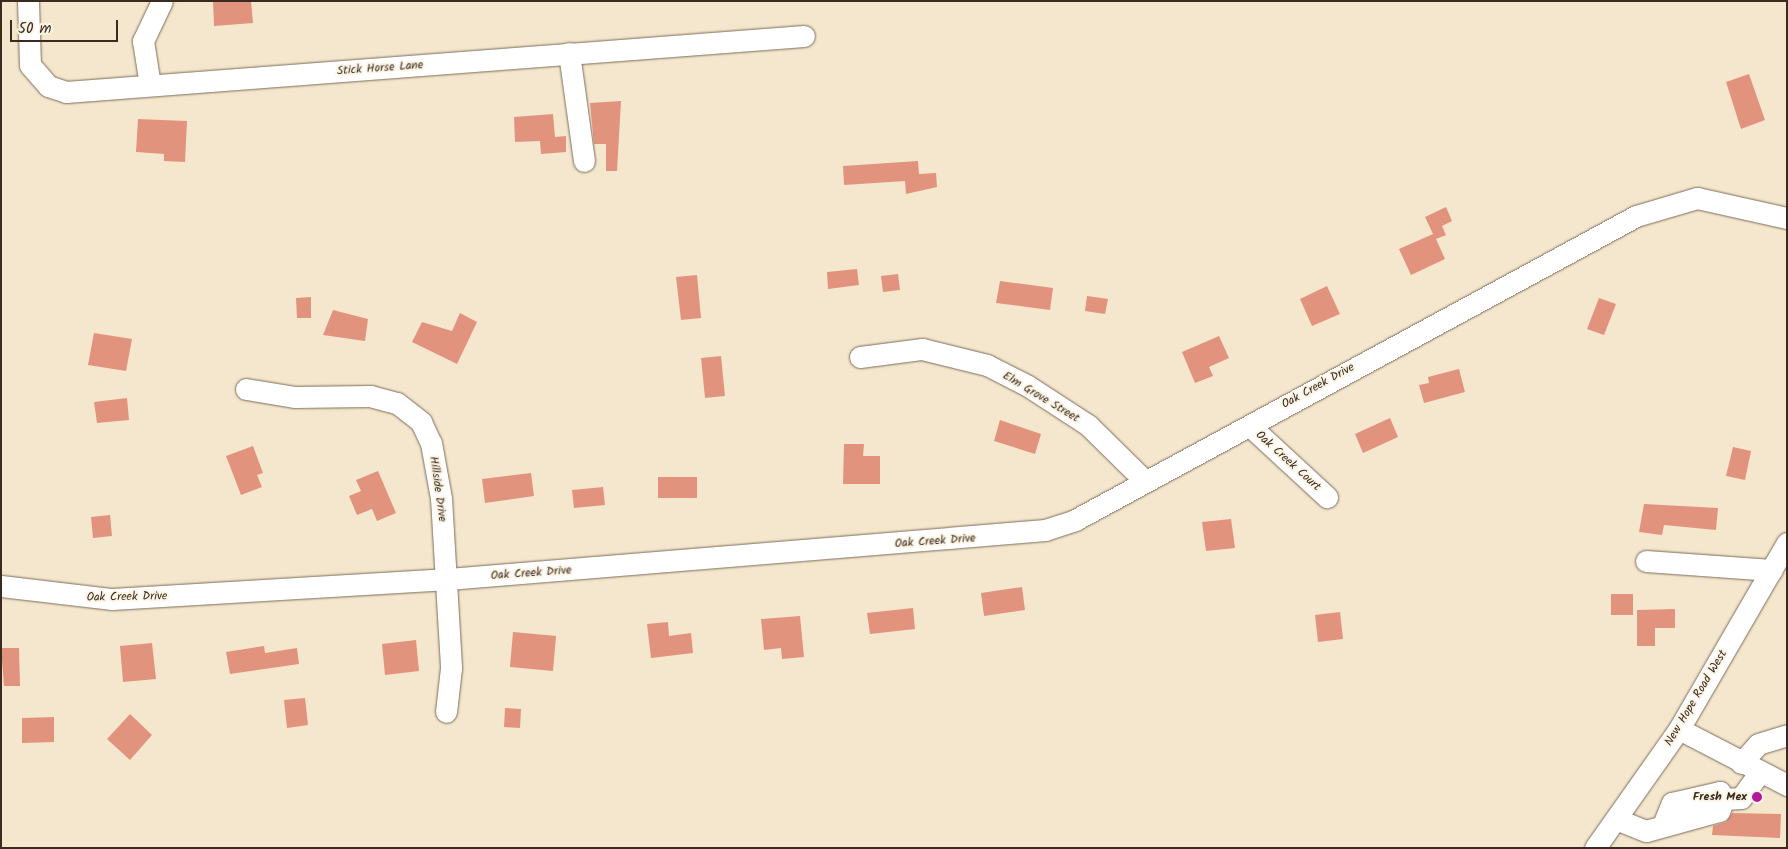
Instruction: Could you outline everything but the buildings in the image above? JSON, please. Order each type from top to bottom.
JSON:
[{"type":"street","name":"Stick Horse Lane","points":[[28,1],[27,56],[37,77],[48,86],[78,92],[804,36]]},
{"type":"street","points":[[150,85],[143,41],[162,1]]},
{"type":"street","points":[[570,53],[584,161]]},
{"type":"street","name":"Oak Creek Drive","points":[[1,586],[112,599],[448,579],[1017,535],[1075,520],[1144,480],[1250,426],[1474,300],[1656,208],[1697,198],[1787,218]]},
{"type":"street","name":"Elm Grove Street","points":[[860,357],[922,349],[987,366],[1028,386],[1088,425],[1144,480]]},
{"type":"street","name":"Hillside Drive","points":[[246,390],[295,397],[370,396],[396,403],[413,413],[431,443],[437,465],[448,579],[451,668],[446,712]]},
{"type":"street","name":"Oak Creek Court","points":[[1250,426],[1327,497]]},
{"type":"street","name":"New Hope Road West","points":[[1596,848],[1679,729],[1787,543]]},
{"type":"street","points":[[1646,561],[1772,570]]},
{"type":"street","points":[[1679,729],[1787,785]]},
{"type":"street","points":[[1616,819],[1646,830],[1720,811],[1724,799],[1741,798],[1758,744],[1787,735]]},
{"type":"place","name":"Fresh Mex","points":[[1757,797]]}]
